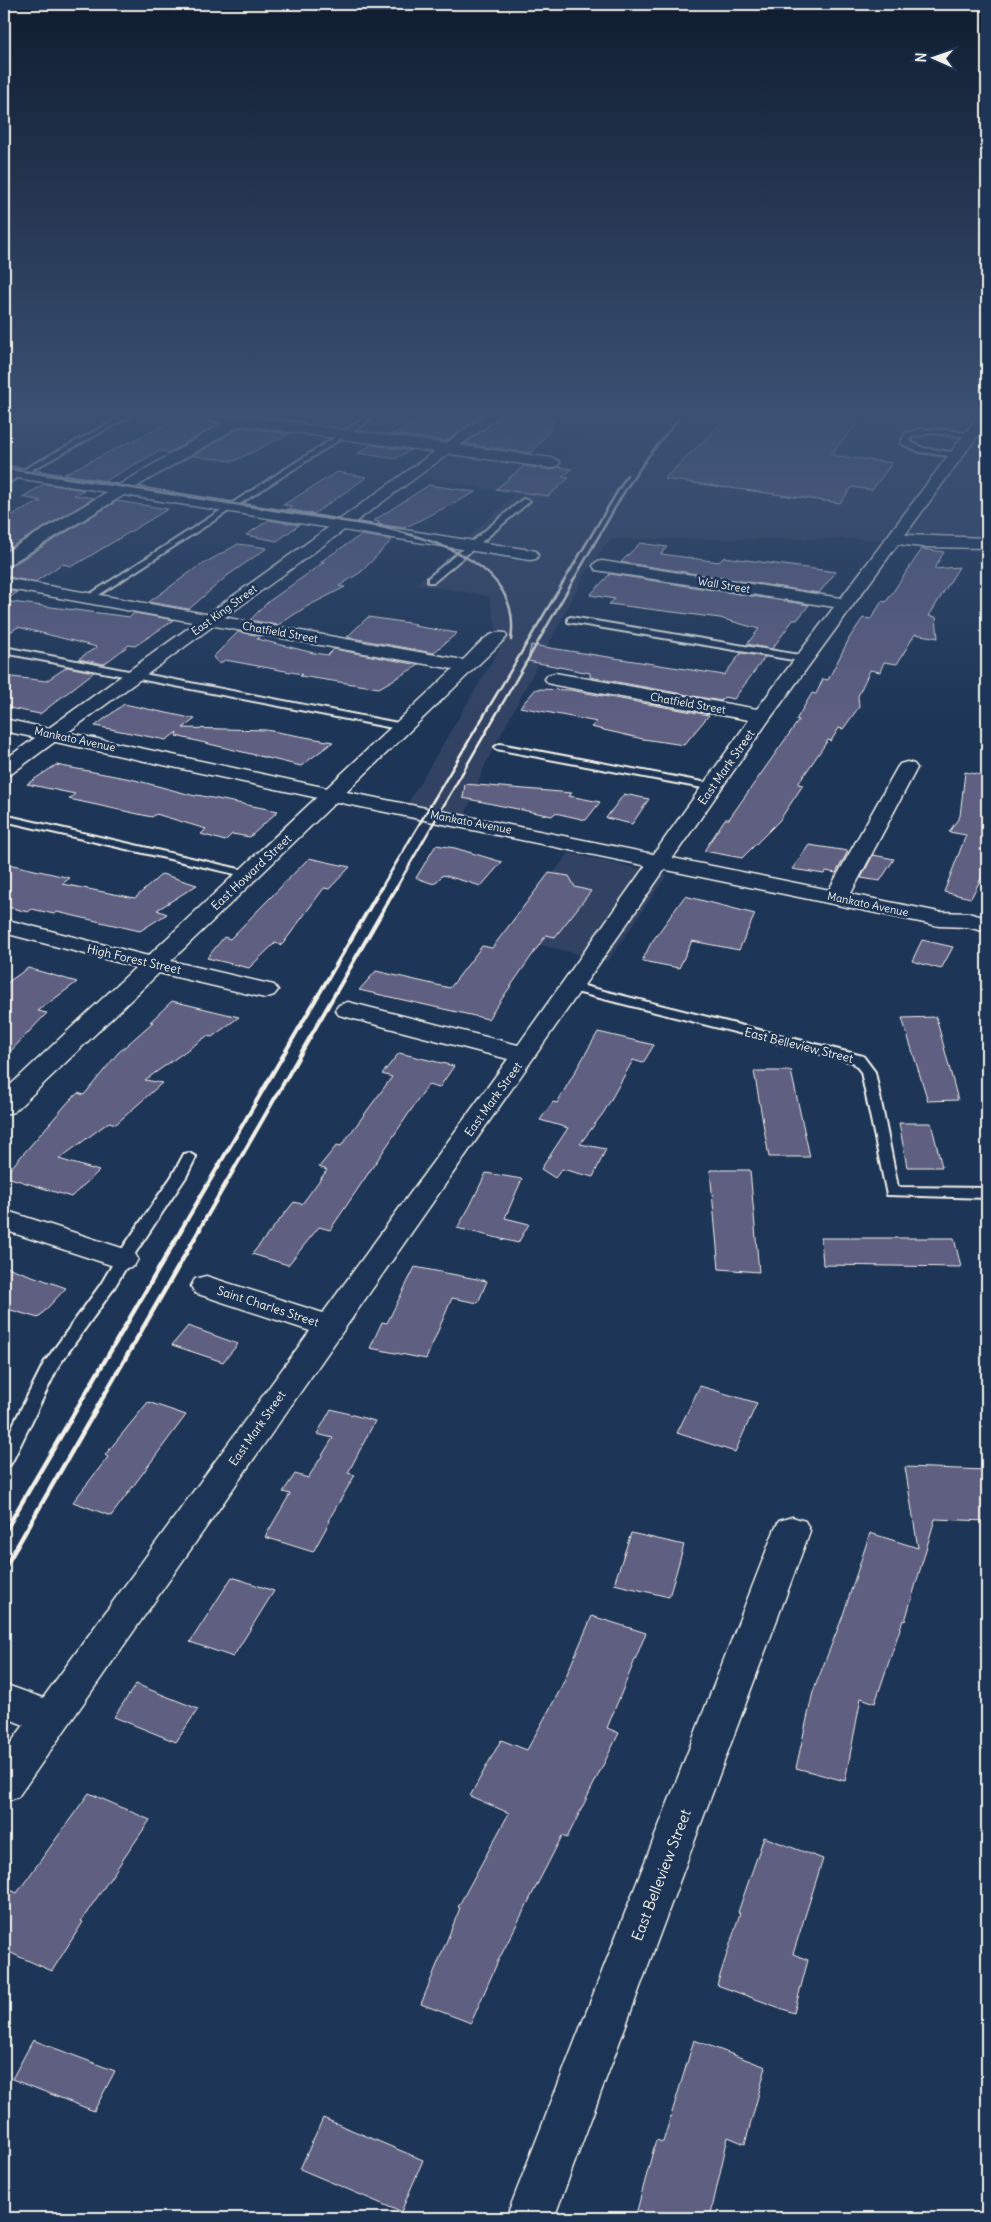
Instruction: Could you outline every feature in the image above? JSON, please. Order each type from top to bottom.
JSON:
[{"type":"street","points":[[4,560],[73,520]]},
{"type":"street","points":[[309,520],[530,555]]},
{"type":"street","name":"East King Street","points":[[4,770],[349,520]]},
{"type":"street","name":"East Mark Street","points":[[4,1784],[524,1055],[762,716],[908,520]]},
{"type":"street","points":[[894,539],[922,542],[987,543]]},
{"type":"street","name":"Wall Street","points":[[602,566],[846,604]]},
{"type":"street","name":"Chatfield Street","points":[[4,583],[467,666]]},
{"type":"street","name":"East Howard Street","points":[[4,1106],[498,637]]},
{"type":"street","name":"Chatfield Street","points":[[555,679],[762,716]]},
{"type":"street","name":"Mankato Avenue","points":[[4,725],[332,795],[662,860],[939,919],[968,920],[987,925]]},
{"type":"street","points":[[837,898],[907,768]]},
{"type":"street","name":"Mankato Avenue","points":[[939,919],[958,929],[987,938]]},
{"type":"street","name":"High Forest Street","points":[[4,926],[127,958],[265,990]]},
{"type":"street","points":[[348,1010],[524,1055]]},
{"type":"street","points":[[4,1220],[123,1259]]},
{"type":"street","name":"Saint Charles Street","points":[[206,1286],[330,1326]]},
{"type":"street","name":"East Belleview Street","points":[[530,2218],[792,1531]]},
{"type":"street","points":[[4,1700],[50,1718]]},
{"type":"lane","points":[[88,598],[210,520]]},
{"type":"lane","points":[[431,580],[503,520]]},
{"type":"lane","points":[[570,620],[805,659]]},
{"type":"lane","points":[[4,650],[403,727]]},
{"type":"lane","points":[[500,747],[713,787]]},
{"type":"lane","points":[[4,818],[248,874]]},
{"type":"lane","name":"East Belleview Street","points":[[572,987],[858,1059],[868,1072],[892,1192],[987,1193]]},
{"type":"lane","points":[[4,1460],[52,1363],[107,1287],[189,1157]]},
{"type":"shaded area","points":[[487,520],[987,520],[987,539],[610,539],[588,569],[486,763],[459,830],[399,818],[500,648],[489,596],[417,584]]},
{"type":"shaded area","points":[[569,853],[667,875],[608,961],[502,936]]},
{"type":"building","points":[[4,520],[57,520],[4,551]]},
{"type":"building","points":[[87,520],[150,520],[80,562],[72,566],[62,564],[35,582],[4,576],[4,567],[11,566]]},
{"type":"building","points":[[269,520],[299,525],[277,541],[246,535]]},
{"type":"building","points":[[421,520],[404,528],[377,524],[380,522],[373,521]]},
{"type":"building","points":[[361,535],[392,540],[361,572],[339,586],[345,587],[306,607],[278,625],[250,620],[268,602],[324,562],[320,562]]},
{"type":"building","points":[[640,543],[667,547],[661,554],[719,562],[724,557],[836,572],[819,593],[621,562]]},
{"type":"building","points":[[238,544],[267,548],[227,576],[189,609],[149,602],[196,568]]},
{"type":"building","points":[[922,549],[944,552],[934,569],[959,567],[929,616],[936,617],[938,638],[915,634],[897,664],[884,662],[880,672],[870,670],[858,696],[859,707],[843,729],[839,728],[831,741],[828,740],[798,784],[803,785],[779,821],[742,858],[704,851],[725,819],[729,819],[799,720],[796,720],[812,693],[816,694],[823,679],[828,680],[850,637],[863,618],[871,619],[882,601],[886,602]]},
{"type":"building","points":[[610,574],[809,605],[797,620],[793,620],[772,649],[747,644],[759,629],[720,618],[609,604],[615,599],[590,595]]},
{"type":"building","points":[[4,590],[18,592],[4,601]]},
{"type":"building","points":[[4,601],[130,617],[134,613],[174,620],[135,646],[129,645],[104,664],[78,659],[97,647],[18,627],[4,636]]},
{"type":"building","points":[[368,617],[416,624],[414,626],[457,633],[433,653],[347,637]]},
{"type":"building","points":[[238,632],[261,636],[257,639],[314,653],[328,655],[334,649],[419,665],[379,688],[300,676],[302,674],[225,660],[219,664],[213,657]]},
{"type":"building","points":[[531,645],[724,675],[741,653],[765,657],[734,699],[724,697],[721,701],[590,677],[590,673],[528,661]]},
{"type":"building","points":[[67,667],[94,672],[40,714],[4,707],[4,676],[46,681]]},
{"type":"building","points":[[536,689],[570,690],[709,715],[684,745],[643,739],[591,727],[597,722],[520,707]]},
{"type":"building","points":[[124,704],[195,719],[183,728],[266,730],[333,742],[301,766],[176,736],[177,732],[166,740],[95,726]]},
{"type":"building","points":[[56,765],[131,779],[195,796],[278,811],[250,837],[232,834],[225,841],[201,834],[206,829],[156,814],[152,817],[69,799],[75,794],[27,784]]},
{"type":"building","points":[[965,772],[987,776],[987,867],[971,898],[944,892],[966,835],[949,832],[960,816]]},
{"type":"building","points":[[465,784],[572,793],[569,796],[600,802],[586,820],[555,813],[552,816],[463,798]]},
{"type":"building","points":[[624,794],[649,799],[632,824],[606,818]]},
{"type":"building","points":[[436,845],[455,848],[502,862],[481,886],[443,875],[434,884],[416,878]]},
{"type":"building","points":[[809,845],[848,851],[836,873],[826,871],[824,874],[792,869]]},
{"type":"building","points":[[873,855],[894,859],[880,881],[861,878]]},
{"type":"building","points":[[309,858],[350,867],[329,889],[324,888],[282,945],[275,943],[249,968],[207,958],[224,937],[230,939]]},
{"type":"building","points":[[4,863],[70,878],[62,884],[135,898],[162,874],[197,885],[157,910],[167,914],[140,931],[57,912],[54,914],[32,909],[28,912],[4,906]]},
{"type":"building","points":[[549,873],[569,876],[575,887],[591,891],[555,937],[546,935],[488,1019],[359,990],[376,971],[450,988],[482,946],[492,948]]},
{"type":"building","points":[[685,896],[755,914],[739,950],[692,941],[679,968],[642,961],[651,943]]},
{"type":"building","points":[[922,940],[953,947],[941,969],[912,961]]},
{"type":"building","points":[[28,968],[77,982],[38,1011],[47,1013],[4,1058],[4,985]]},
{"type":"building","points":[[172,1001],[239,1017],[212,1037],[207,1036],[145,1080],[162,1083],[116,1124],[109,1122],[59,1159],[99,1171],[71,1197],[4,1176],[70,1100],[78,1093],[84,1095],[118,1053],[153,1022],[150,1022]]},
{"type":"building","points":[[936,1017],[958,1100],[928,1101],[902,1018]]},
{"type":"building","points":[[598,1032],[654,1045],[643,1063],[633,1060],[604,1112],[580,1144],[606,1149],[593,1177],[562,1169],[555,1178],[541,1169],[568,1128],[540,1120],[553,1102],[557,1103]]},
{"type":"building","points":[[399,1053],[454,1066],[439,1088],[428,1085],[330,1230],[319,1227],[288,1265],[252,1254],[294,1202],[302,1204],[327,1170],[319,1167],[337,1145],[341,1146],[392,1077],[382,1074]]},
{"type":"building","points":[[754,1071],[791,1071],[810,1157],[769,1157]]},
{"type":"building","points":[[899,1123],[931,1123],[942,1167],[907,1167]]},
{"type":"building","points":[[710,1170],[750,1170],[759,1272],[719,1269]]},
{"type":"building","points":[[486,1173],[522,1179],[505,1218],[529,1224],[518,1243],[457,1228]]},
{"type":"building","points":[[821,1238],[954,1238],[961,1267],[823,1265]]},
{"type":"building","points":[[4,1266],[66,1288],[38,1318],[4,1308]]},
{"type":"building","points":[[415,1267],[487,1281],[478,1303],[452,1298],[426,1359],[370,1348],[382,1322],[387,1323]]},
{"type":"building","points":[[188,1326],[238,1344],[223,1362],[172,1345]]},
{"type":"building","points":[[700,1386],[757,1403],[735,1452],[677,1433]]},
{"type":"building","points":[[148,1402],[186,1415],[111,1516],[73,1502],[108,1457],[105,1455]]},
{"type":"building","points":[[331,1409],[375,1421],[348,1473],[355,1475],[328,1521],[330,1521],[313,1552],[265,1537],[290,1494],[283,1492],[295,1474],[308,1478],[333,1438],[317,1434]]},
{"type":"building","points":[[905,1467],[987,1470],[987,1521],[935,1519],[905,1621],[903,1620],[875,1703],[861,1698],[845,1781],[796,1768],[813,1692],[842,1618],[870,1533],[918,1548]]},
{"type":"building","points":[[631,1533],[684,1545],[669,1597],[614,1584]]},
{"type":"building","points":[[232,1577],[274,1591],[233,1657],[190,1642]]},
{"type":"building","points":[[592,1616],[646,1633],[607,1728],[619,1733],[567,1838],[562,1836],[498,1961],[471,2023],[421,2004],[460,1908],[458,1907],[509,1813],[470,1796],[501,1740],[527,1750],[560,1690]]},
{"type":"building","points":[[136,1684],[198,1709],[176,1742],[114,1717]]},
{"type":"building","points":[[89,1793],[150,1820],[81,1921],[83,1922],[52,1971],[4,1950],[4,1887],[17,1893]]},
{"type":"building","points":[[764,1837],[823,1859],[793,1954],[808,1960],[794,2013],[717,1985],[740,1913],[738,1912]]},
{"type":"building","points":[[33,2040],[115,2071],[94,2111],[12,2079]]},
{"type":"building","points":[[694,2040],[766,2067],[745,2144],[728,2137],[710,2218],[635,2218],[656,2140],[663,2142]]},
{"type":"building","points":[[323,2118],[423,2160],[401,2212],[300,2169]]},
{"type":"railway","points":[[335,520],[382,527],[404,533],[451,549],[472,561],[490,575],[504,593],[511,614],[511,640]]},
{"type":"railway","points":[[380,890],[600,520]]},
{"type":"railway","points":[[395,890],[608,520]]},
{"type":"railway","points":[[181,1230],[381,888]]},
{"type":"railway","points":[[199,1230],[396,888]]},
{"type":"railway","points":[[4,1533],[182,1229]]},
{"type":"railway","points":[[4,1569],[200,1229]]}]
